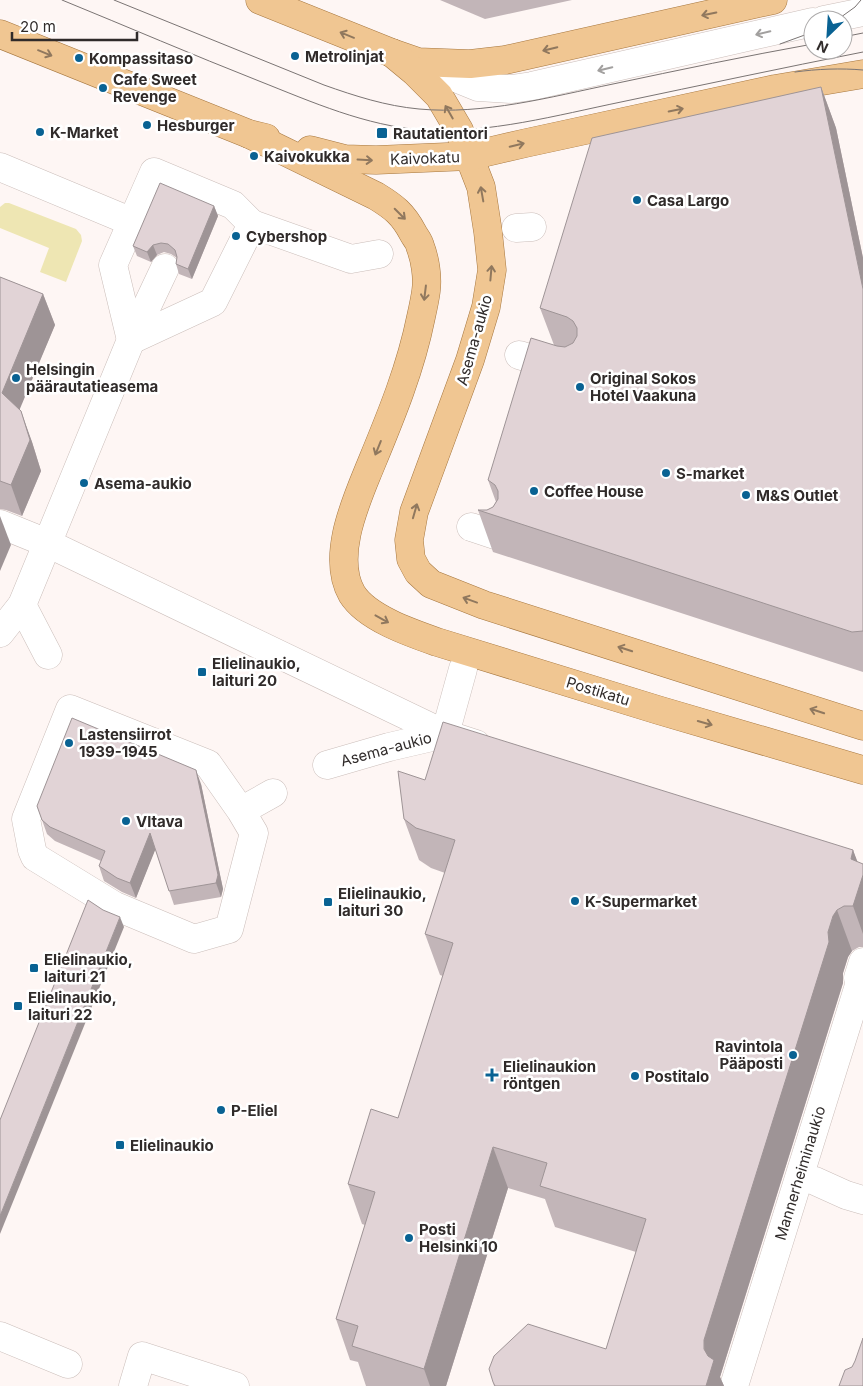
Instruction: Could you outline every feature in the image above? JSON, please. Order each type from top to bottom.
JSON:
[{"type":"main road","points":[[260,0],[418,62],[470,64],[505,60],[774,0]]},
{"type":"main road","name":"Kaivokatu","points":[[0,34],[249,134],[345,159],[376,160],[470,156],[775,89],[863,74]]},
{"type":"main road","name":"Asema-aukio","points":[[392,53],[415,72],[439,96],[459,130],[481,187],[492,270],[486,307],[470,360],[414,512],[409,540],[411,559],[418,572],[431,584],[484,605],[863,726]]},
{"type":"main road","name":"Postikatu","points":[[249,134],[376,196],[391,206],[405,218],[420,245],[426,268],[426,290],[415,346],[398,400],[352,512],[344,565],[348,586],[353,596],[372,613],[410,632],[469,652],[863,770]]},
{"type":"street","points":[[418,62],[478,87],[512,89],[803,24]]},
{"type":"street","points":[[0,167],[132,222]]},
{"type":"street","points":[[131,340],[113,265],[155,168],[232,205],[252,224],[351,259],[379,254]]},
{"type":"street","points":[[131,340],[213,302],[252,224]]},
{"type":"street","points":[[0,633],[22,605],[131,340],[165,268]]},
{"type":"street","points":[[519,355],[577,373]]},
{"type":"street","points":[[0,524],[47,543],[445,734],[503,753]]},
{"type":"street","points":[[22,605],[48,655]]},
{"type":"street","points":[[445,734],[463,669]]},
{"type":"street","points":[[204,794],[241,811],[254,833],[229,929],[194,939],[115,906],[36,857],[32,850],[26,819],[50,775],[70,709],[187,767],[208,764],[241,811]]},
{"type":"street","name":"Asema-aukio","points":[[327,765],[389,747],[445,734]]},
{"type":"street","points":[[241,811],[273,793]]},
{"type":"street","name":"Mannerheiminaukio","points":[[734,1386],[861,979],[858,978],[863,962]]},
{"type":"street","points":[[750,1386],[863,1029]]},
{"type":"street","points":[[815,1181],[846,1195],[863,1200]]},
{"type":"street","points":[[0,1336],[68,1364]]},
{"type":"street","points":[[133,1386],[142,1356],[235,1386]]},
{"type":"shaded area","points":[[5,203],[76,229],[81,235],[82,241],[66,282],[40,272],[49,248],[0,228],[0,207]]},
{"type":"building","points":[[821,87],[863,289],[863,631],[852,632],[478,510],[487,510],[493,507],[498,499],[498,491],[495,485],[488,480],[531,338],[565,347],[573,343],[577,336],[577,328],[573,321],[567,317],[540,308],[592,138]]},
{"type":"building","points":[[160,183],[214,206],[188,269],[176,264],[175,250],[168,244],[153,245],[147,252],[133,246]]},
{"type":"building","points":[[0,277],[43,294],[2,393],[21,411],[30,440],[11,485],[0,481]]},
{"type":"building","name":"Vltava","points":[[72,718],[196,770],[218,875],[216,883],[169,891],[150,833],[130,883],[117,878],[99,866],[105,851],[50,827],[42,820],[37,806]]},
{"type":"building","name":"Postitalo","points":[[443,722],[853,850],[851,859],[863,864],[863,875],[853,906],[844,906],[837,910],[833,916],[828,932],[829,942],[704,1340],[704,1349],[708,1356],[714,1360],[706,1386],[495,1386],[489,1369],[494,1356],[528,1324],[606,1349],[646,1219],[540,1186],[547,1163],[493,1147],[424,1369],[352,1346],[358,1326],[336,1319],[375,1192],[348,1184],[371,1109],[398,1118],[453,943],[425,934],[455,840],[416,828],[404,819],[398,771],[425,780]]},
{"type":"building","points":[[88,900],[103,910],[120,917],[0,1216],[0,1120]]},
{"type":"building","points":[[863,1338],[863,1386],[839,1386],[845,1370],[852,1367],[855,1361]]},
{"type":"tram line","points":[[62,0],[319,105],[381,124],[423,130],[472,129],[548,118],[863,52]]},
{"type":"tram line","points":[[114,0],[324,85],[371,100],[419,109],[468,109],[517,104],[803,46]]},
{"type":"tram line","points":[[851,10],[861,0]]},
{"type":"tram line","points":[[853,35],[863,33]]},
{"type":"tram line","points":[[780,44],[803,36]]},
{"type":"tram line","points":[[795,72],[829,69],[863,70]]},
{"type":"place","name":"Metrolinjat","points":[[295,56]]},
{"type":"place","name":"Kompassitaso","points":[[79,58]]},
{"type":"place","name":"Cafe Sweet Revenge","points":[[103,88]]},
{"type":"place","name":"Hesburger","points":[[147,125]]},
{"type":"place","name":"K-Market","points":[[40,132]]},
{"type":"place","name":"Rautatientori","points":[[382,133]]},
{"type":"place","name":"Kaivokukka","points":[[254,156]]},
{"type":"place","name":"Casa Largo","points":[[637,200]]},
{"type":"place","name":"Cybershop","points":[[236,236]]},
{"type":"place","name":"Helsingin päärautatieasema","points":[[16,378]]},
{"type":"place","name":"Original Sokos Hotel Vaakuna","points":[[580,387]]},
{"type":"place","name":"S-market","points":[[666,473]]},
{"type":"place","name":"Asema-aukio","points":[[84,483]]},
{"type":"place","name":"Coffee House","points":[[534,491]]},
{"type":"place","name":"M&S Outlet","points":[[746,495]]},
{"type":"place","name":"Elielinaukio, laituri 20","points":[[202,672]]},
{"type":"place","name":"Lastensiirrot 1939-1945","points":[[69,743]]},
{"type":"place","name":"Vltava","points":[[126,821]]},
{"type":"place","name":"K-Supermarket","points":[[575,901]]},
{"type":"place","name":"Elielinaukio, laituri 30","points":[[328,902]]},
{"type":"place","name":"Elielinaukio, laituri 21","points":[[34,968]]},
{"type":"place","name":"Elielinaukio, laituri 22","points":[[18,1006]]},
{"type":"place","name":"Ravintola Pääposti","points":[[793,1055]]},
{"type":"place","name":"Elielinaukion röntgen","points":[[492,1075]]},
{"type":"place","name":"Postitalo","points":[[635,1076]]},
{"type":"place","name":"P-Eliel","points":[[221,1110]]},
{"type":"place","name":"Elielinaukio","points":[[120,1145]]},
{"type":"place","name":"Posti Helsinki 10","points":[[409,1238]]}]
